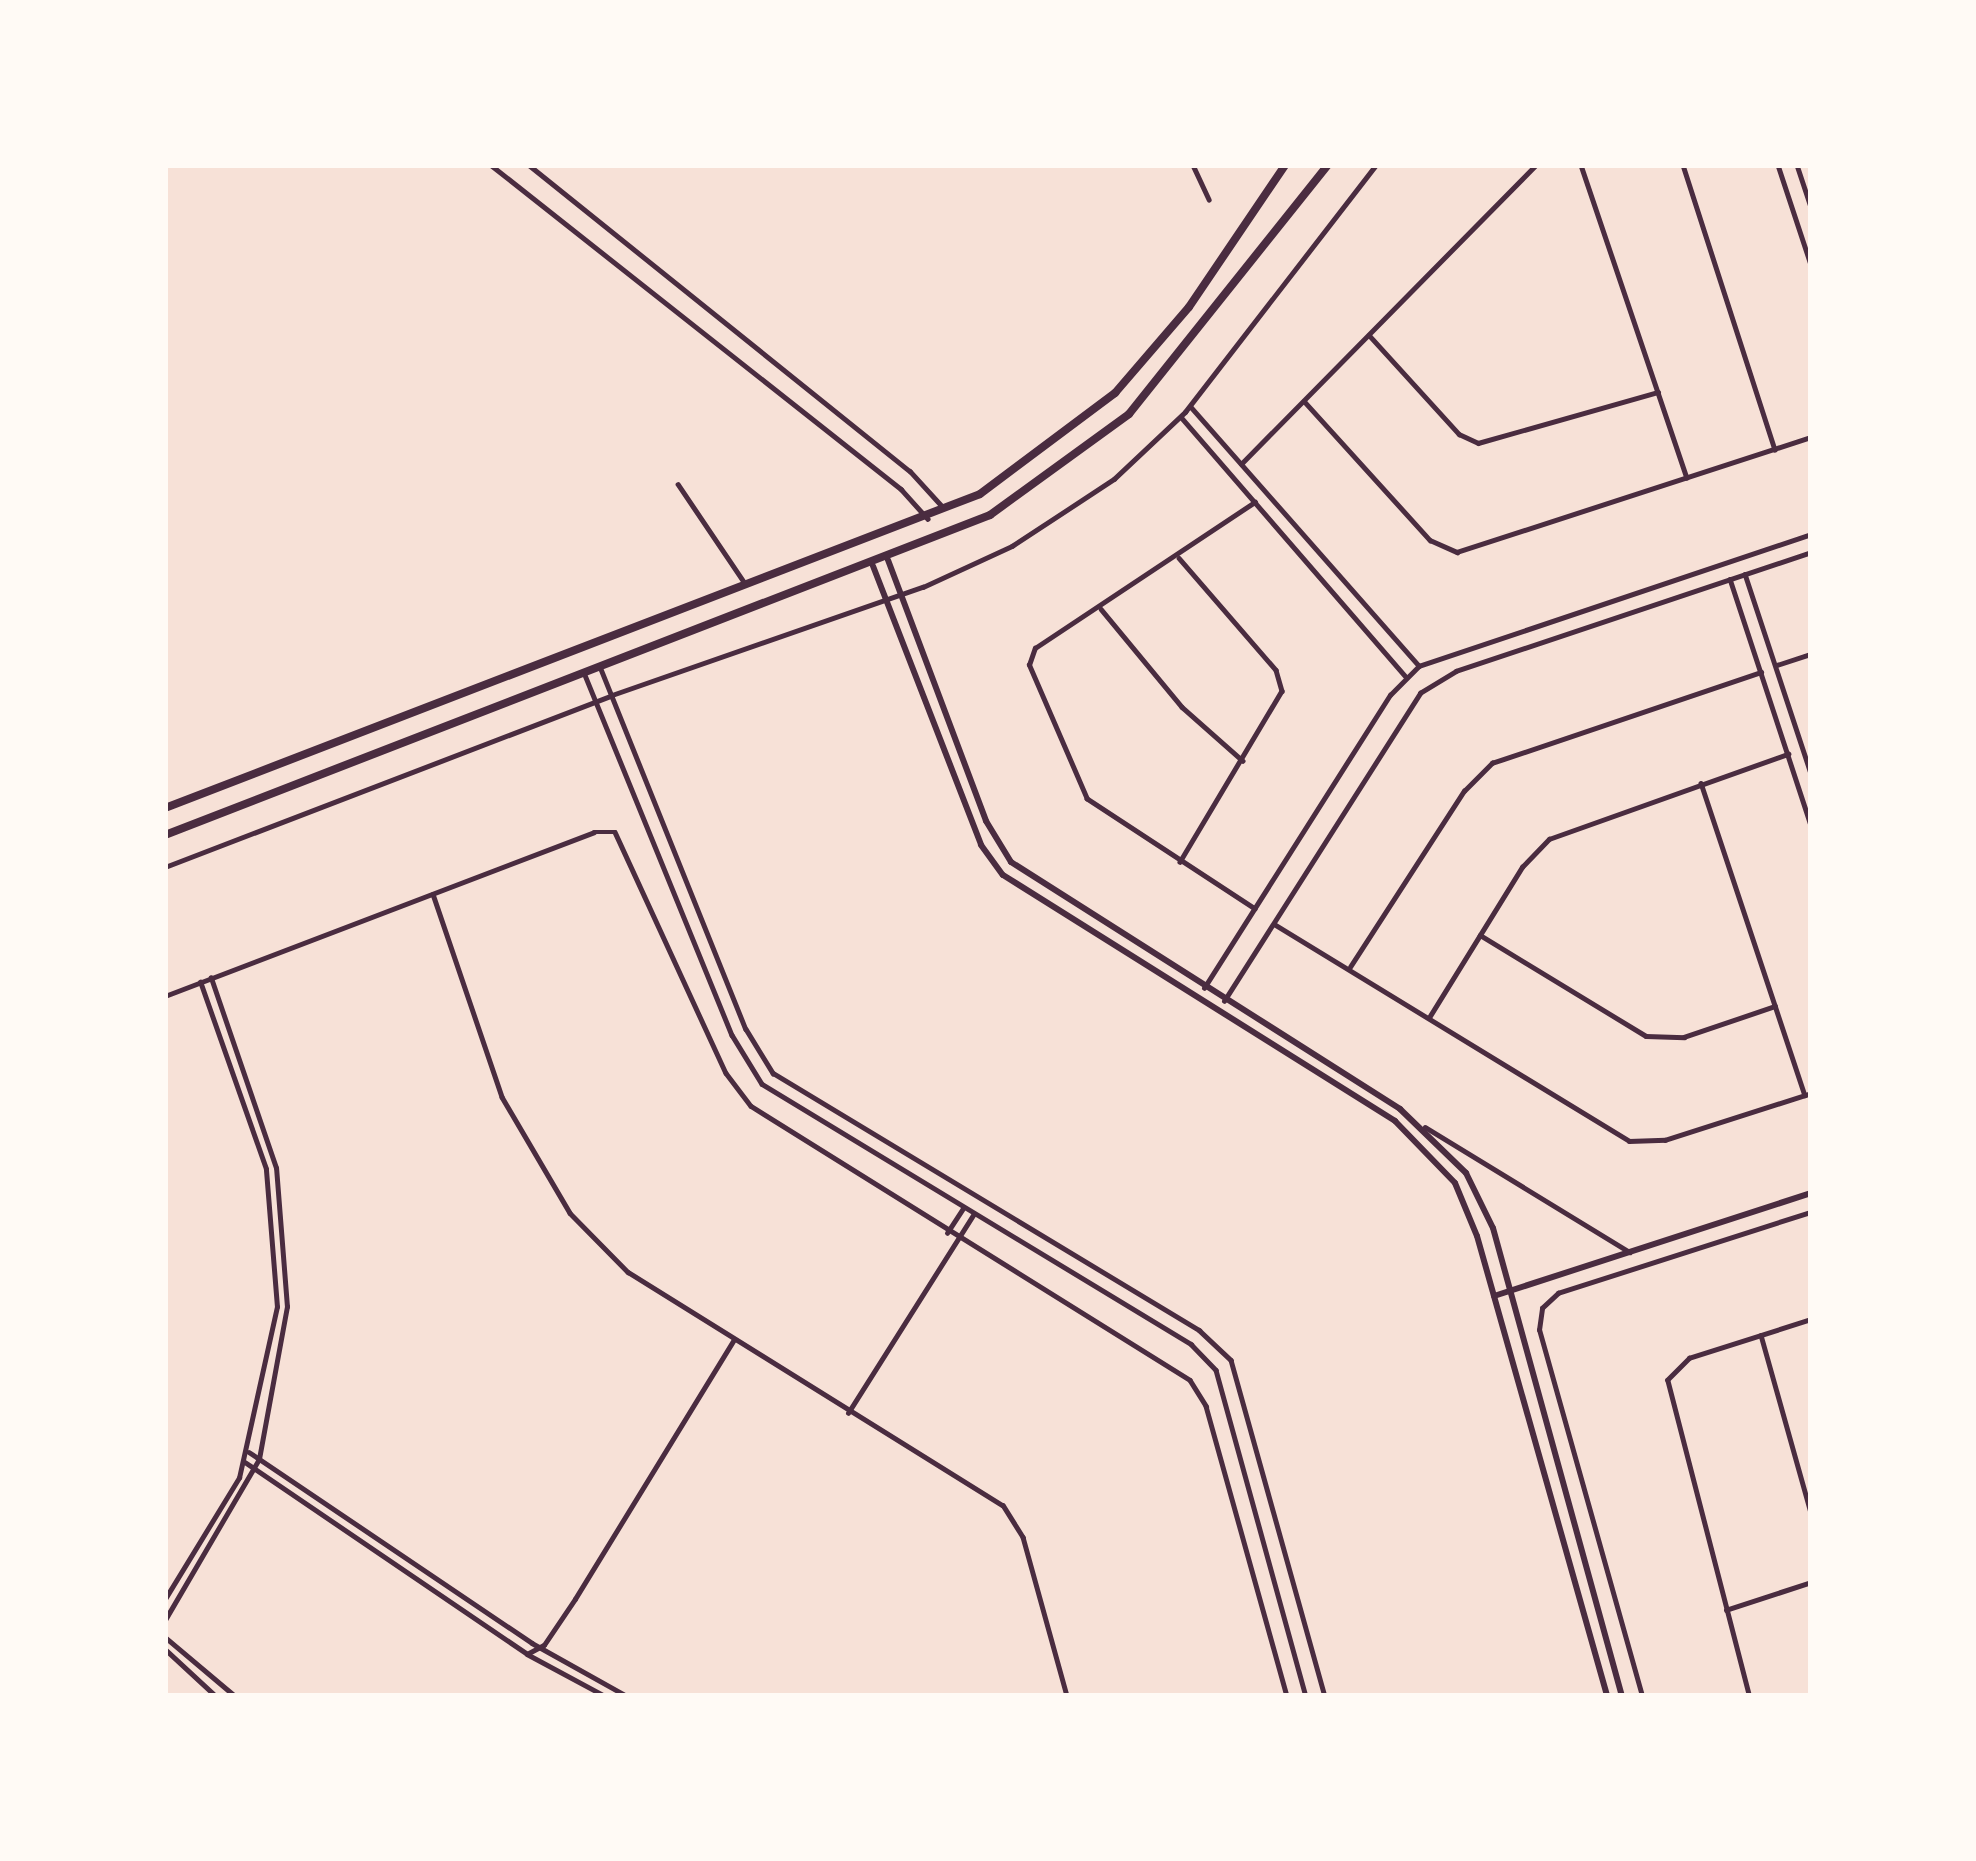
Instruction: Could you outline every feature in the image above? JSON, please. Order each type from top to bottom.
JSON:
[{"type":"main road","points":[[165,808],[928,519],[1028,465],[1115,393],[1189,308],[1286,165]]},
{"type":"main road","points":[[165,835],[873,566],[1040,486],[1115,427],[1168,372],[1328,165]]},
{"type":"main road","points":[[467,694],[477,717]]},
{"type":"main road","points":[[446,702],[456,710],[454,725]]},
{"type":"street","points":[[491,165],[868,463],[928,519]]},
{"type":"street","points":[[529,165],[910,470],[946,511]]},
{"type":"street","points":[[1193,165],[1209,199]]},
{"type":"street","points":[[165,866],[597,700],[901,595],[1046,526],[1114,479],[1191,407],[1376,165]]},
{"type":"street","points":[[1241,464],[1535,165]]},
{"type":"street","points":[[1581,165],[1687,479]]},
{"type":"street","points":[[1683,165],[1775,449]]},
{"type":"street","points":[[1778,165],[1811,265]]},
{"type":"street","points":[[1800,166],[1811,207]]},
{"type":"street","points":[[1369,335],[1459,434],[1478,442],[1658,392]]},
{"type":"street","points":[[1304,401],[1430,540],[1456,552],[1811,437]]},
{"type":"street","points":[[1191,407],[1419,667]]},
{"type":"street","points":[[1181,416],[1406,677]]},
{"type":"street","points":[[678,484],[746,587]]},
{"type":"street","points":[[1255,502],[1179,558],[1035,648],[1029,665],[1079,790],[1255,910]]},
{"type":"street","points":[[1204,988],[1406,677],[1419,667],[1811,534]]},
{"type":"street","points":[[1224,1000],[1401,712],[1431,685],[1811,552]]},
{"type":"street","points":[[1179,558],[1282,683],[1243,760],[1180,862]]},
{"type":"street","points":[[888,560],[1001,851],[1146,952],[1630,1252]]},
{"type":"street","points":[[873,566],[991,861],[1138,963],[1418,1139],[1469,1209],[1607,1696]]},
{"type":"street","points":[[1744,574],[1811,774]]},
{"type":"street","points":[[1730,579],[1811,825]]},
{"type":"street","points":[[1101,609],[1173,697],[1243,760]]},
{"type":"street","points":[[1775,666],[1811,654]]},
{"type":"street","points":[[601,669],[746,1029],[773,1073],[1199,1330],[1231,1360],[1249,1400],[1325,1696]]},
{"type":"street","points":[[1348,969],[1464,791],[1492,763],[1761,672]]},
{"type":"street","points":[[585,675],[749,1070],[777,1097],[1191,1344],[1216,1370],[1306,1696]]},
{"type":"street","points":[[1429,1018],[1480,935],[1549,839],[1788,754]]},
{"type":"street","points":[[1272,922],[1629,1141],[1665,1140],[1808,1095],[1702,783]]},
{"type":"street","points":[[165,996],[593,832],[615,832],[741,1096],[957,1240],[1115,1327],[1199,1392],[1287,1696]]},
{"type":"street","points":[[433,894],[492,1072],[549,1184],[617,1263],[1011,1514],[1067,1696]]},
{"type":"street","points":[[1480,935],[1646,1036],[1684,1037],[1775,1006]]},
{"type":"street","points":[[1138,963],[1146,952]]},
{"type":"street","points":[[165,1620],[255,1469],[285,1328],[286,1244],[272,1152],[211,978]]},
{"type":"street","points":[[165,1598],[245,1462],[274,1332],[276,1246],[262,1153],[200,982]]},
{"type":"street","points":[[1425,1127],[1481,1199],[1622,1696]]},
{"type":"street","points":[[1494,1296],[1811,1193]]},
{"type":"street","points":[[947,1233],[963,1208]]},
{"type":"street","points":[[1642,1696],[1541,1340],[1542,1308],[1558,1293],[1811,1212]]},
{"type":"street","points":[[848,1412],[974,1214]]},
{"type":"street","points":[[1749,1696],[1667,1380],[1681,1361],[1811,1319]]},
{"type":"street","points":[[1761,1335],[1811,1513]]},
{"type":"street","points":[[527,1654],[540,1648],[733,1341]]},
{"type":"street","points":[[248,1451],[540,1648],[627,1696]]},
{"type":"street","points":[[245,1462],[527,1654],[605,1696]]},
{"type":"street","points":[[1726,1610],[1811,1582]]},
{"type":"street","points":[[165,1636],[235,1696]]},
{"type":"street","points":[[165,1649],[216,1696]]}]
